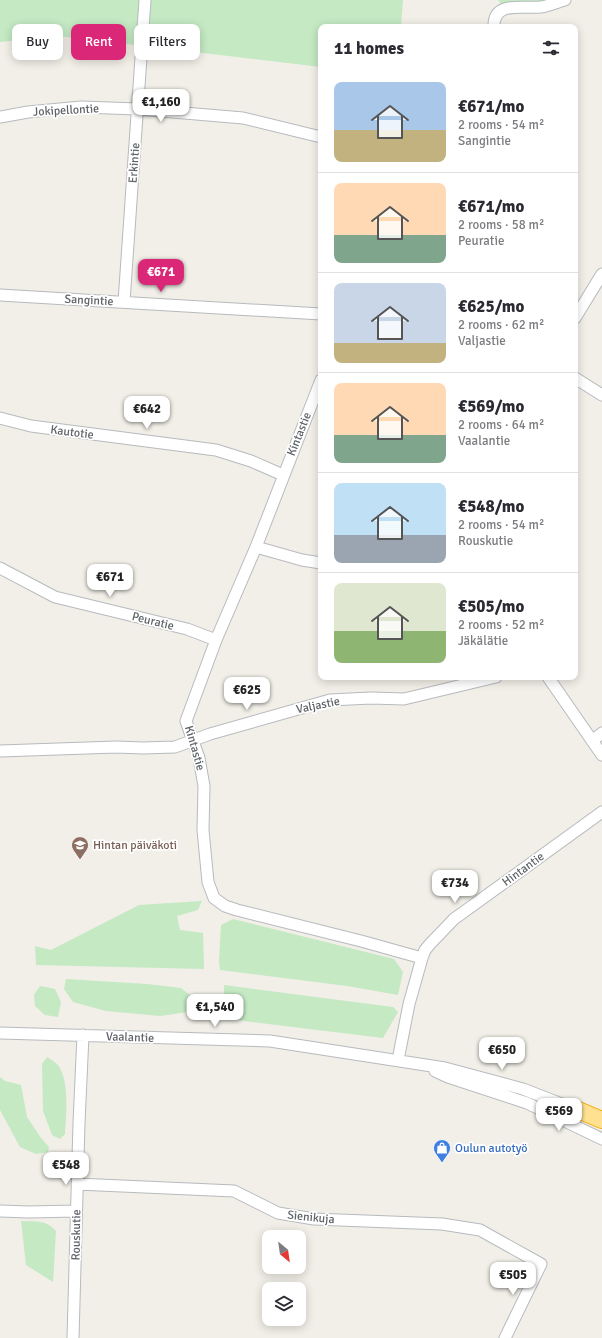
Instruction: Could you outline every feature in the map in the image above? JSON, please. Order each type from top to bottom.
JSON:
[{"type":"highway","points":[[571,1107],[602,1121]]},
{"type":"street","name":"Erkintie","points":[[124,302],[145,0]]},
{"type":"street","points":[[494,24],[495,17],[500,10],[504,8],[541,7],[565,0]]},
{"type":"street","name":"Jokipellontie","points":[[0,117],[28,112],[81,107],[138,109],[243,118],[318,136]]},
{"type":"street","points":[[578,313],[602,274]]},
{"type":"street","name":"Sangintie","points":[[0,295],[318,314]]},
{"type":"street","points":[[578,380],[602,395]]},
{"type":"street","name":"Kintastie","points":[[318,388],[256,547],[216,640],[186,721],[199,758],[204,786],[204,830],[208,882],[214,898],[225,906],[236,910],[361,941],[422,958]]},
{"type":"street","name":"Kautotie","points":[[0,418],[32,426],[216,450],[283,475]]},
{"type":"street","points":[[256,547],[302,560],[318,563]]},
{"type":"street","name":"Peuratie","points":[[0,568],[55,597],[187,629],[216,640]]},
{"type":"street","name":"Valjastie","points":[[0,752],[175,747],[210,734],[330,700],[371,698],[404,699],[483,680]]},
{"type":"street","points":[[550,680],[602,755]]},
{"type":"street","points":[[592,741],[602,733]]},
{"type":"street","name":"Hintantie","points":[[398,1060],[410,1004],[425,950],[454,919],[602,812]]},
{"type":"street","name":"Vaalantie","points":[[0,1033],[270,1041],[445,1068],[523,1089],[571,1107]]},
{"type":"street","name":"Rouskutie","points":[[73,1338],[83,1035]]},
{"type":"street","name":"Vaalantie","points":[[425,1066],[448,1077],[527,1104],[602,1140]]},
{"type":"street","name":"Sienikuja","points":[[77,1184],[234,1191],[278,1213],[307,1218],[442,1224],[480,1230],[541,1264],[505,1338]]},
{"type":"street","points":[[0,1211],[76,1211]]},
{"type":"green space","points":[[0,0],[403,0],[401,24],[318,24],[318,67],[200,53],[200,24],[134,24],[134,45],[126,44],[126,24],[71,24],[71,38],[63,37],[63,24],[12,24],[12,41],[0,42]]},
{"type":"green space","points":[[498,0],[545,0],[537,3],[501,4]]},
{"type":"green space","points":[[202,901],[198,910],[177,916],[180,930],[203,933],[204,969],[36,965],[35,946],[51,950],[139,905]]},
{"type":"green space","points":[[233,919],[394,959],[403,972],[398,995],[347,986],[220,970],[221,925]]},
{"type":"green space","points":[[66,979],[147,984],[181,988],[196,1000],[194,1011],[160,1016],[106,1011],[73,1002],[64,989]]},
{"type":"green space","points":[[224,985],[393,1007],[398,1012],[383,1038],[228,1019],[224,1003]]},
{"type":"green space","points":[[40,986],[55,989],[61,1002],[58,1017],[45,1015],[35,1006],[34,995]]},
{"type":"green space","points":[[47,1057],[57,1064],[64,1079],[66,1088],[65,1134],[60,1139],[52,1135],[43,1111],[42,1064]]},
{"type":"green space","points":[[0,1077],[5,1081],[21,1085],[27,1117],[49,1147],[48,1152],[36,1154],[20,1147],[0,1110]]},
{"type":"green space","points":[[21,1221],[36,1221],[44,1223],[56,1231],[53,1282],[26,1265]]},
{"type":"place","name":"Hintan päiväkoti","points":[[80,860]]},
{"type":"place","name":"Oulun autotyö","points":[[442,1163]]}]
